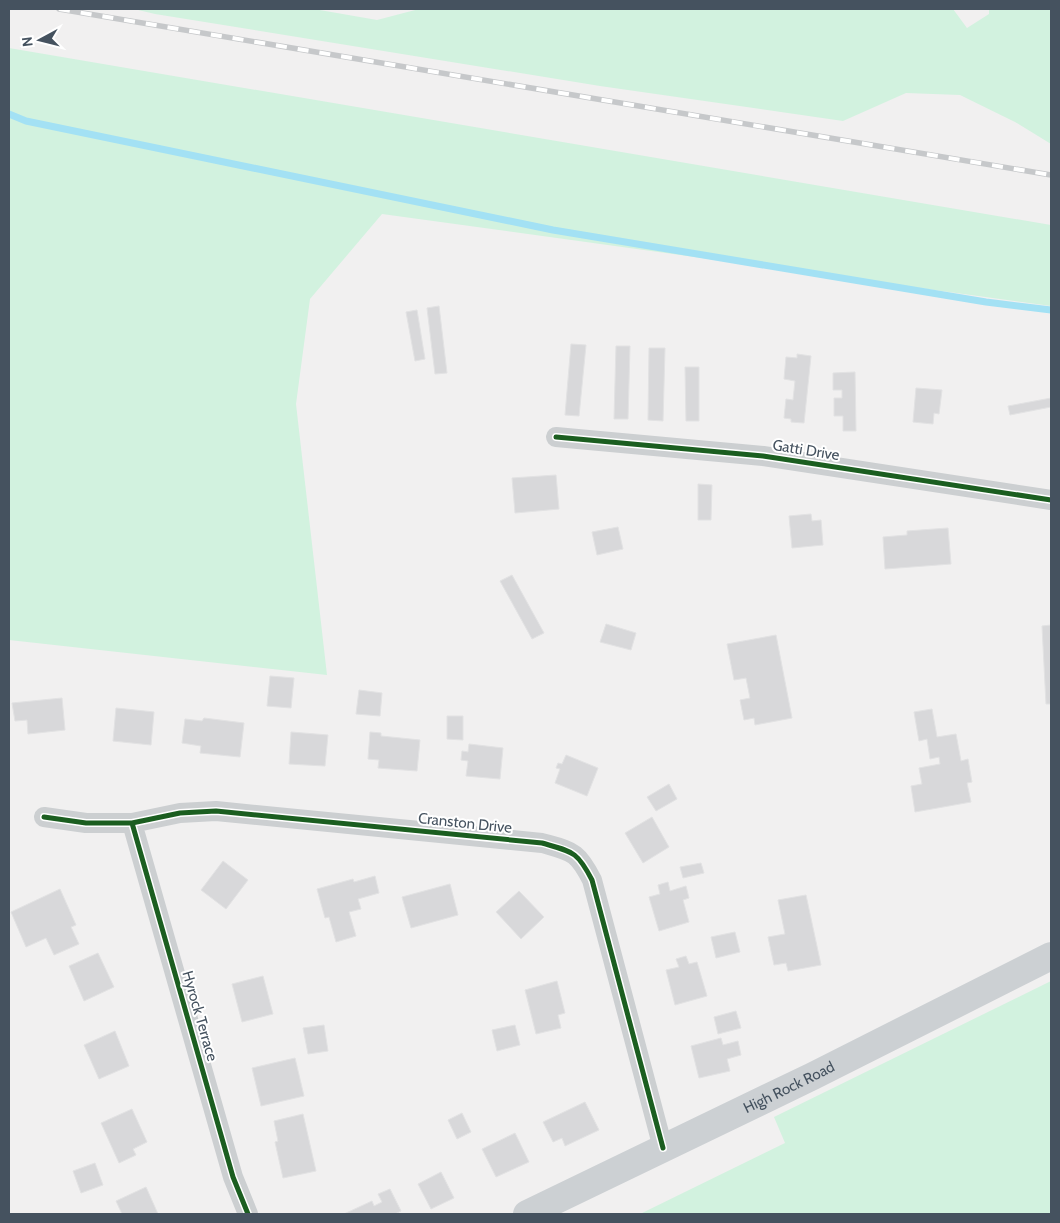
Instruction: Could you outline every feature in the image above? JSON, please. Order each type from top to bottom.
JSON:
[{"type":"main road","name":"High Rock Road","points":[[526,1214],[902,1032],[1051,956]]},
{"type":"street","name":"Gatti Drive","points":[[556,438],[763,456],[1051,500]]},
{"type":"street","name":"Cranston Drive","points":[[44,817],[86,823],[132,822],[180,813],[216,811],[542,843],[570,850],[581,859],[592,880],[663,1148]]},
{"type":"street","name":"Hyrock Terrace","points":[[132,822],[233,1177],[248,1214]]},
{"type":"green space","points":[[134,9],[314,9],[377,20],[419,9],[953,9],[967,28],[989,14],[989,9],[1051,9],[1051,144],[1015,122],[960,95],[906,93],[843,121],[600,86],[155,14]]},
{"type":"green space","points":[[9,48],[1051,225],[1051,306],[382,214],[310,299],[296,404],[327,675],[9,640]]},
{"type":"green space","points":[[1051,981],[1051,1214],[640,1214],[785,1143],[774,1117]]},
{"type":"building","points":[[439,306],[447,373],[435,374],[427,308]]},
{"type":"building","points":[[417,310],[425,359],[415,361],[406,312]]},
{"type":"building","points":[[571,344],[586,345],[579,416],[565,415]]},
{"type":"building","points":[[616,346],[630,346],[628,419],[614,419]]},
{"type":"building","points":[[649,348],[665,348],[663,421],[648,420]]},
{"type":"building","points":[[797,354],[811,356],[804,423],[791,422],[791,419],[784,418],[786,399],[793,400],[795,381],[784,379],[786,357],[797,358]]},
{"type":"building","points":[[685,367],[699,367],[699,421],[686,421]]},
{"type":"building","points":[[855,372],[856,431],[843,431],[843,416],[834,416],[834,398],[842,398],[842,390],[833,390],[833,373]]},
{"type":"building","points":[[916,388],[942,390],[939,414],[934,413],[933,424],[913,422]]},
{"type":"building","points":[[1051,398],[1051,407],[1010,415],[1008,406]]},
{"type":"building","points":[[556,475],[559,509],[515,513],[512,478]]},
{"type":"building","points":[[698,484],[712,485],[711,520],[698,520]]},
{"type":"building","points":[[811,514],[812,521],[821,520],[823,545],[792,548],[789,516]]},
{"type":"building","points":[[618,527],[623,549],[597,555],[592,532]]},
{"type":"building","points":[[948,528],[951,564],[885,569],[883,537],[907,535],[907,531]]},
{"type":"building","points":[[512,575],[544,633],[532,639],[500,581]]},
{"type":"building","points":[[606,624],[636,633],[631,650],[600,642]]},
{"type":"building","points":[[1051,625],[1051,704],[1046,704],[1042,626]]},
{"type":"building","points":[[776,635],[792,718],[755,725],[754,718],[744,720],[740,700],[750,698],[746,678],[734,680],[727,644]]},
{"type":"building","points":[[270,676],[294,678],[291,708],[267,706]]},
{"type":"building","points":[[359,690],[382,693],[380,716],[356,714]]},
{"type":"building","points":[[62,698],[65,730],[28,734],[27,720],[15,721],[12,703]]},
{"type":"building","points":[[116,708],[154,712],[151,745],[113,741]]},
{"type":"building","points":[[932,709],[937,737],[956,734],[961,761],[968,759],[972,782],[967,783],[971,802],[915,812],[911,786],[922,784],[919,768],[940,764],[939,757],[930,759],[927,739],[919,741],[914,712]]},
{"type":"building","points":[[447,716],[463,716],[463,740],[447,739]]},
{"type":"building","points":[[204,718],[244,723],[240,757],[200,753],[201,746],[182,743],[185,719],[202,721]]},
{"type":"building","points":[[291,732],[328,735],[325,766],[289,764]]},
{"type":"building","points":[[370,732],[381,733],[381,736],[420,740],[417,771],[378,768],[379,760],[368,759]]},
{"type":"building","points":[[469,744],[503,748],[500,779],[466,776],[468,761],[461,760],[462,751],[468,752]]},
{"type":"building","points":[[566,755],[598,768],[587,796],[555,783],[560,769],[556,768],[558,763],[562,764]]},
{"type":"building","points":[[669,784],[677,799],[656,811],[647,797]]},
{"type":"building","points":[[652,817],[669,847],[643,863],[625,833]]},
{"type":"building","points":[[223,861],[248,880],[226,909],[201,890]]},
{"type":"building","points":[[701,863],[704,873],[683,878],[680,867]]},
{"type":"building","points":[[375,876],[379,893],[358,899],[361,909],[349,912],[356,936],[336,942],[329,917],[325,918],[317,889],[353,879],[354,882]]},
{"type":"building","points":[[668,882],[670,891],[686,886],[689,898],[683,900],[689,922],[659,931],[649,897],[660,894],[658,885]]},
{"type":"building","points":[[450,884],[458,915],[411,928],[402,897]]},
{"type":"building","points":[[60,889],[76,925],[71,927],[79,944],[54,955],[46,938],[26,947],[11,912]]},
{"type":"building","points":[[519,891],[544,917],[521,939],[496,912]]},
{"type":"building","points":[[806,895],[821,965],[788,971],[786,963],[774,965],[768,937],[785,934],[778,900]]},
{"type":"building","points":[[735,932],[740,952],[716,958],[711,937]]},
{"type":"building","points":[[98,953],[114,987],[84,1001],[69,966]]},
{"type":"building","points":[[686,956],[689,964],[697,962],[707,996],[675,1005],[666,970],[679,967],[676,959]]},
{"type":"building","points":[[263,976],[273,1014],[242,1022],[232,984]]},
{"type":"building","points":[[557,981],[565,1013],[558,1015],[561,1028],[536,1034],[525,990]]},
{"type":"building","points":[[736,1011],[741,1028],[718,1034],[714,1017]]},
{"type":"building","points":[[324,1025],[328,1051],[308,1054],[303,1028]]},
{"type":"building","points":[[515,1025],[520,1045],[497,1051],[492,1030]]},
{"type":"building","points":[[115,1031],[129,1066],[99,1079],[84,1045]]},
{"type":"building","points":[[721,1038],[723,1045],[738,1041],[741,1055],[727,1059],[730,1071],[699,1078],[691,1046]]},
{"type":"building","points":[[295,1058],[304,1096],[261,1106],[252,1068]]},
{"type":"building","points":[[585,1102],[599,1130],[565,1146],[562,1138],[553,1142],[543,1122]]},
{"type":"building","points":[[132,1109],[147,1142],[133,1149],[136,1155],[119,1163],[101,1123]]},
{"type":"building","points":[[462,1113],[471,1132],[457,1139],[448,1120]]},
{"type":"building","points":[[303,1114],[316,1171],[283,1178],[275,1142],[278,1141],[274,1121]]},
{"type":"building","points":[[515,1133],[529,1162],[496,1177],[482,1149]]},
{"type":"building","points":[[95,1163],[103,1185],[81,1193],[73,1171]]},
{"type":"building","points":[[441,1172],[454,1198],[431,1209],[418,1184]]},
{"type":"building","points":[[146,1187],[158,1214],[122,1214],[116,1201]]},
{"type":"building","points":[[390,1189],[401,1211],[395,1214],[344,1214],[372,1201],[374,1206],[382,1202],[378,1194]]},
{"type":"waterway","points":[[9,114],[26,121],[553,230],[986,302],[1051,310]]},
{"type":"railway","points":[[59,9],[1051,175]]},
{"type":"cycle path","points":[[556,437],[763,456],[1051,500]]},
{"type":"cycle path","points":[[44,817],[86,823],[132,823],[180,813],[216,811],[542,843],[561,848],[573,854],[582,863],[592,880],[663,1148]]},
{"type":"cycle path","points":[[132,823],[233,1177],[248,1214]]}]
